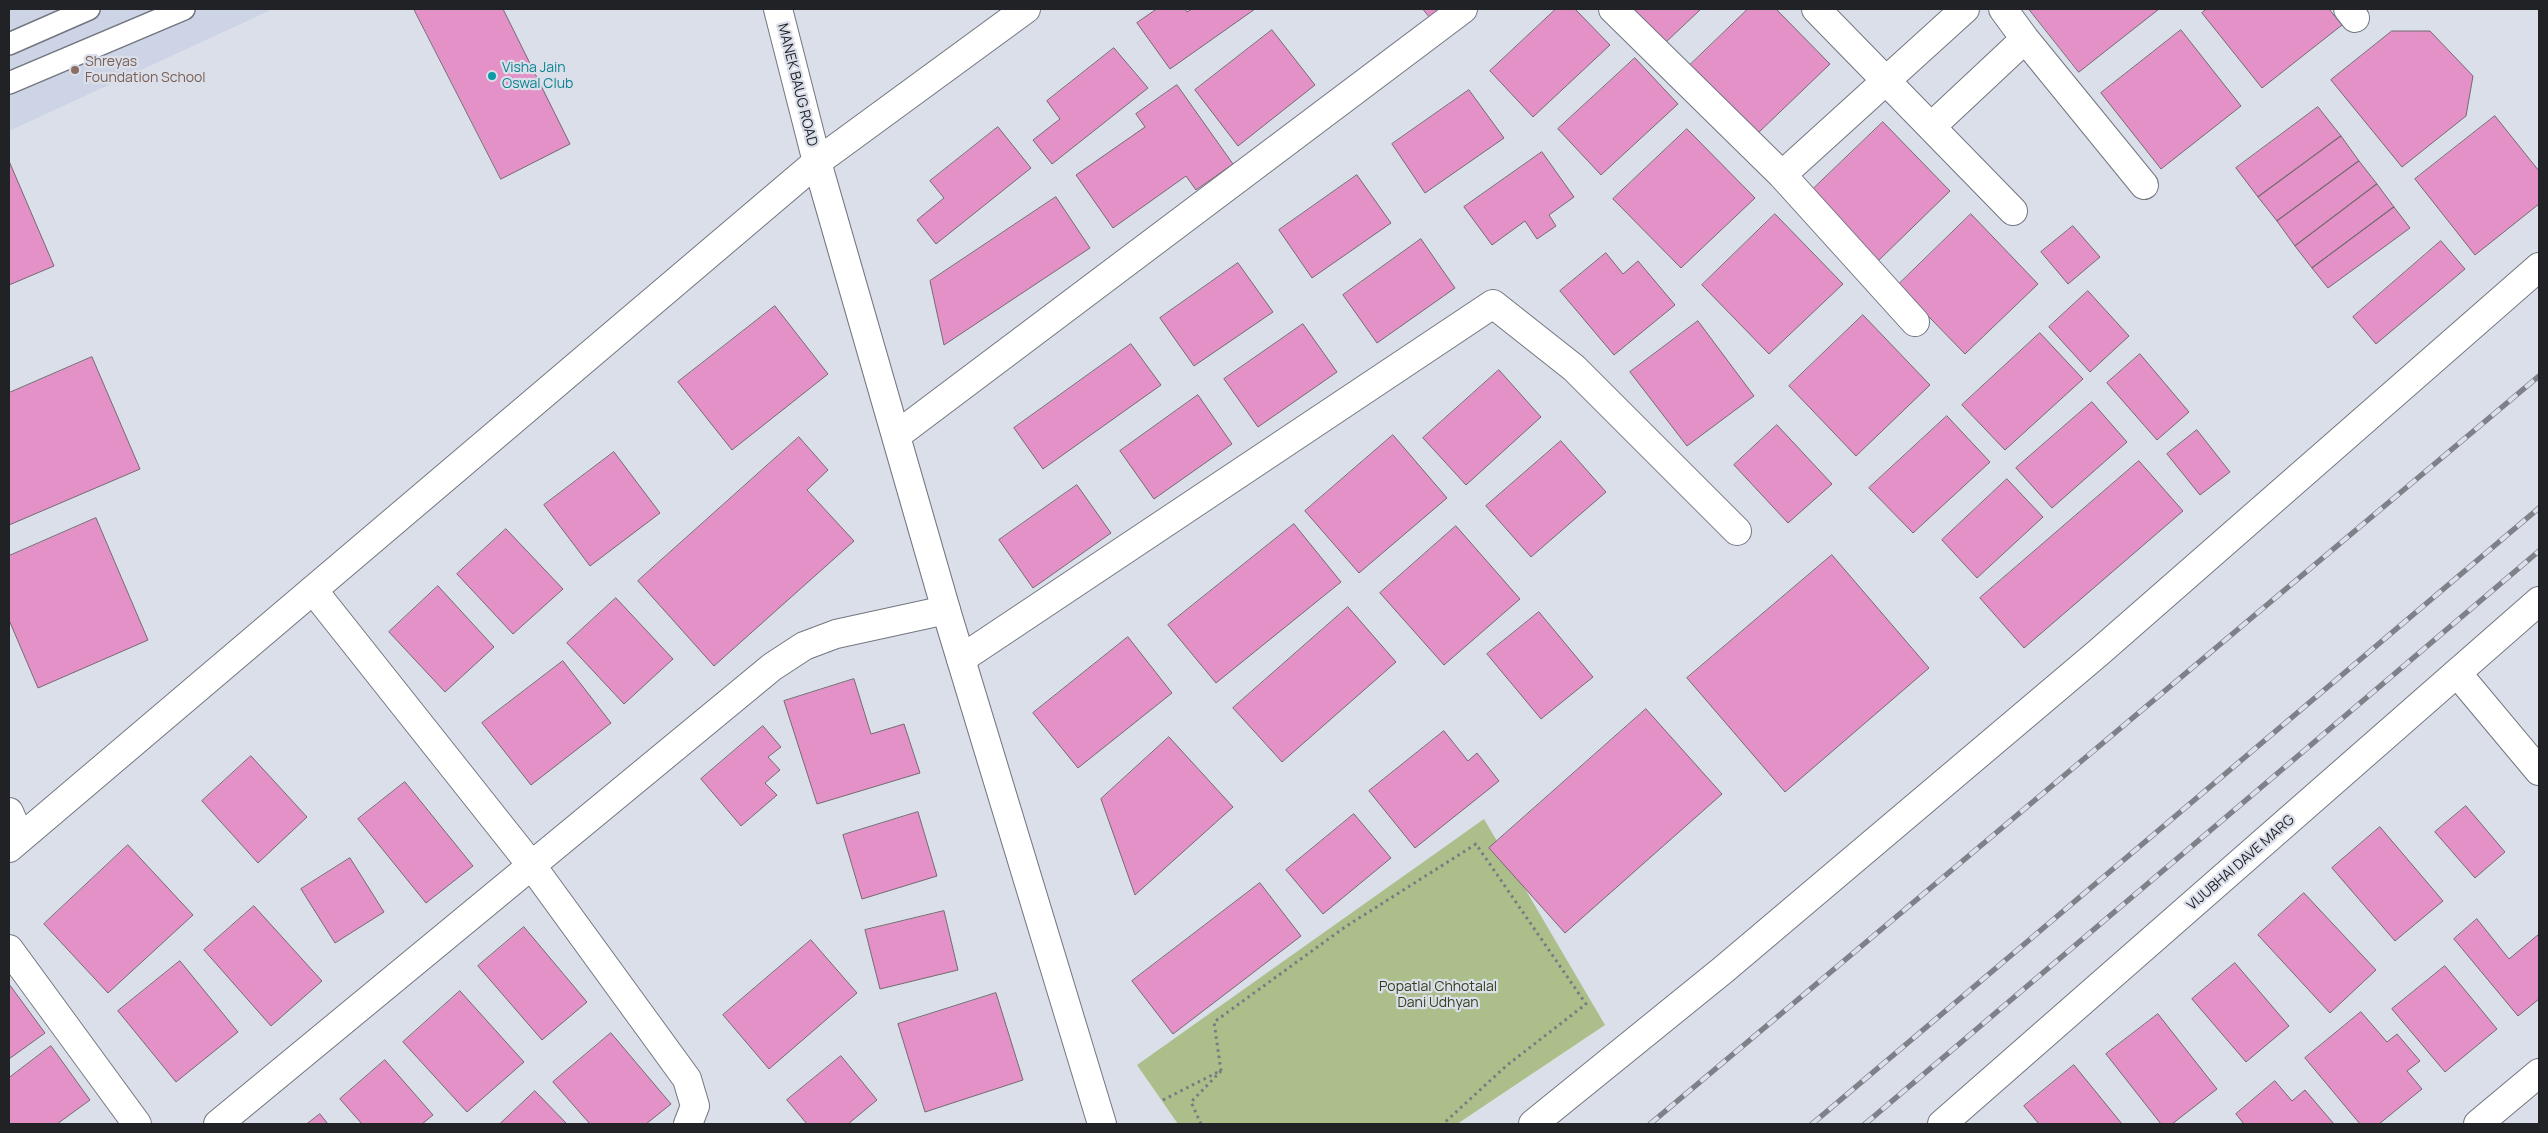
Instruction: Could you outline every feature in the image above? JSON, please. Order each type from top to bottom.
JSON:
[{"type":"street","name":"MANEK BAUG ROAD","points":[[778,9],[817,162],[946,610],[1102,1124]]},
{"type":"street","points":[[14,843],[817,162],[1026,9]]},
{"type":"street","points":[[897,435],[1463,9]]},
{"type":"street","points":[[1613,9],[1782,175],[1915,322]]},
{"type":"street","points":[[1816,9],[2013,211]]},
{"type":"street","points":[[1782,175],[1884,80],[1965,9]]},
{"type":"street","points":[[2003,9],[2025,39],[2144,185]]},
{"type":"street","points":[[1931,128],[2025,39]]},
{"type":"street","points":[[1533,1124],[1723,970],[2098,652],[2539,267]]},
{"type":"street","points":[[961,659],[1493,304],[1574,368],[1737,531]]},
{"type":"street","points":[[313,590],[532,866],[687,1079],[695,1106],[688,1124]]},
{"type":"street","name":"VIJUBHAI DAVE MARG","points":[[1942,1124],[2539,601]]},
{"type":"street","points":[[218,1124],[772,667],[804,646],[836,634],[946,610]]},
{"type":"street","points":[[2457,673],[2539,771]]},
{"type":"street","points":[[9,812],[14,843]]},
{"type":"street","points":[[9,949],[137,1124]]},
{"type":"street","points":[[2478,1124],[2539,1073]]},
{"type":"lane","points":[[9,44],[89,9]]},
{"type":"lane","points":[[9,83],[184,9]]},
{"type":"path","points":[[1221,1071],[1214,1022],[1345,927],[1476,844],[1586,1004],[1506,1066],[1443,1124]]},
{"type":"path","points":[[1162,1100],[1221,1071]]},
{"type":"path","points":[[1201,1124],[1191,1102],[1221,1071]]},
{"type":"shaded area","name":"Shreyas Foundation School","points":[[9,9],[273,9],[9,131]]},
{"type":"green space","name":"Popatlal Chhotalal Dani Udhyan","points":[[1484,819],[1605,1025],[1457,1124],[1178,1124],[1137,1065]]},
{"type":"building","name":"Visha Jain Oswal Club","points":[[414,9],[503,9],[570,144],[501,179]]},
{"type":"building","points":[[1157,9],[1185,9],[1187,12],[1192,9],[1255,9],[1170,69],[1137,23]]},
{"type":"building","points":[[1423,9],[1450,9],[1434,22]]},
{"type":"building","points":[[1556,9],[1575,9],[1610,45],[1533,117],[1490,71]]},
{"type":"building","points":[[1632,9],[1701,9],[1665,43]]},
{"type":"building","points":[[1748,9],[1776,9],[1830,64],[1756,135],[1689,66]]},
{"type":"building","points":[[2029,9],[2159,9],[2079,72]]},
{"type":"building","points":[[2207,9],[2329,9],[2342,25],[2262,88],[2202,13]]},
{"type":"building","points":[[1272,30],[1315,85],[1238,146],[1195,90]]},
{"type":"building","points":[[2181,30],[2241,106],[2161,169],[2101,93]]},
{"type":"building","points":[[2392,31],[2430,31],[2473,76],[2466,116],[2402,167],[2331,80]]},
{"type":"building","points":[[1114,48],[1148,88],[1052,164],[1033,140],[1060,119],[1047,101]]},
{"type":"building","points":[[1635,58],[1678,104],[1601,175],[1558,129]]},
{"type":"building","points":[[1177,85],[1233,164],[1196,190],[1186,176],[1113,228],[1076,175],[1145,127],[1136,114]]},
{"type":"building","points":[[1469,90],[1504,138],[1425,193],[1392,144]]},
{"type":"building","points":[[2318,107],[2341,136],[2258,197],[2236,168]]},
{"type":"building","points":[[2495,116],[2539,171],[2539,204],[2475,255],[2415,179]]},
{"type":"building","points":[[1883,122],[1950,191],[1877,262],[1810,192]]},
{"type":"building","points":[[998,127],[1031,168],[936,244],[917,220],[944,198],[930,181]]},
{"type":"building","points":[[1687,129],[1755,198],[1681,268],[1613,199]]},
{"type":"building","points":[[2341,136],[2359,161],[2277,221],[2258,197]]},
{"type":"building","points":[[1542,152],[1574,197],[1549,215],[1556,226],[1537,239],[1525,221],[1492,245],[1464,207]]},
{"type":"building","points":[[9,161],[54,266],[9,285]]},
{"type":"building","points":[[2359,161],[2377,184],[2295,246],[2277,221]]},
{"type":"building","points":[[1357,175],[1391,223],[1312,278],[1279,230]]},
{"type":"building","points":[[2377,184],[2394,207],[2312,268],[2295,246]]},
{"type":"building","points":[[1056,197],[1090,248],[944,345],[930,281]]},
{"type":"building","points":[[2394,207],[2410,228],[2328,288],[2312,268]]},
{"type":"building","points":[[1775,214],[1843,284],[1769,354],[1702,285]]},
{"type":"building","points":[[1971,214],[2038,284],[1965,354],[1898,285]]},
{"type":"building","points":[[2073,226],[2100,257],[2068,284],[2041,252]]},
{"type":"building","points":[[1421,239],[1455,288],[1377,343],[1343,295]]},
{"type":"building","points":[[2441,241],[2465,269],[2376,344],[2353,317]]},
{"type":"building","points":[[1606,253],[1623,274],[1638,261],[1675,305],[1614,355],[1560,291]]},
{"type":"building","points":[[1238,263],[1273,312],[1194,366],[1160,318]]},
{"type":"building","points":[[2088,291],[2129,336],[2090,372],[2049,327]]},
{"type":"building","points":[[775,306],[828,374],[732,450],[678,382]]},
{"type":"building","points":[[1863,315],[1930,385],[1856,456],[1789,386]]},
{"type":"building","points":[[1698,321],[1754,396],[1687,446],[1630,372]]},
{"type":"building","points":[[1303,324],[1337,372],[1258,427],[1224,379]]},
{"type":"building","points":[[2040,333],[2083,379],[2005,450],[1962,405]]},
{"type":"building","points":[[1131,344],[1161,385],[1043,469],[1014,428]]},
{"type":"building","points":[[2140,354],[2189,412],[2157,440],[2107,383]]},
{"type":"building","points":[[92,357],[140,469],[9,525],[9,393]]},
{"type":"building","points":[[1499,370],[1541,417],[1466,485],[1423,438]]},
{"type":"building","points":[[1198,395],[1232,444],[1154,499],[1120,451]]},
{"type":"building","points":[[2092,402],[2127,442],[2052,508],[2016,468]]},
{"type":"building","points":[[1947,416],[1990,462],[1913,533],[1869,488]]},
{"type":"building","points":[[1777,425],[1832,484],[1788,523],[1734,465]]},
{"type":"building","points":[[2197,430],[2230,472],[2200,495],[2167,454]]},
{"type":"building","points":[[1393,435],[1447,498],[1359,573],[1305,511]]},
{"type":"building","points":[[799,437],[828,470],[807,490],[854,541],[714,666],[638,581]]},
{"type":"building","points":[[1561,441],[1606,492],[1531,557],[1486,506]]},
{"type":"building","points":[[614,452],[660,513],[590,566],[544,505]]},
{"type":"building","points":[[2139,461],[2183,511],[2024,648],[1980,598]]},
{"type":"building","points":[[2007,479],[2043,517],[1977,578],[1942,540]]},
{"type":"building","points":[[1077,485],[1111,533],[1033,588],[999,540]]},
{"type":"building","points":[[96,518],[148,640],[38,688],[9,620],[9,556]]},
{"type":"building","points":[[1294,524],[1341,582],[1216,683],[1168,625]]},
{"type":"building","points":[[1456,526],[1520,599],[1444,665],[1380,593]]},
{"type":"building","points":[[506,529],[563,589],[513,634],[457,574]]},
{"type":"building","points":[[1832,555],[1929,668],[1785,792],[1687,678]]},
{"type":"building","points":[[438,586],[494,647],[445,692],[389,632]]},
{"type":"building","points":[[616,598],[673,659],[624,704],[567,643]]},
{"type":"building","points":[[1348,607],[1396,662],[1282,762],[1233,708]]},
{"type":"building","points":[[1539,612],[1593,677],[1541,719],[1487,654]]},
{"type":"building","points":[[1128,637],[1172,693],[1078,768],[1033,713]]},
{"type":"building","points":[[563,661],[611,723],[531,785],[482,723]]},
{"type":"building","points":[[854,679],[871,734],[904,724],[920,773],[817,804],[784,701]]},
{"type":"building","points":[[1646,709],[1722,794],[1565,933],[1489,848]]},
{"type":"building","points":[[763,726],[781,747],[768,757],[780,770],[765,783],[777,795],[741,826],[701,779]]},
{"type":"building","points":[[1444,731],[1468,761],[1477,753],[1499,781],[1415,848],[1369,791]]},
{"type":"building","points":[[1169,737],[1233,807],[1135,895],[1101,799]]},
{"type":"building","points":[[251,756],[307,817],[258,863],[202,801]]},
{"type":"building","points":[[405,782],[473,866],[426,903],[358,819]]},
{"type":"building","points":[[2466,806],[2505,852],[2475,878],[2435,832]]},
{"type":"building","points":[[918,812],[937,876],[862,899],[843,835]]},
{"type":"building","points":[[1354,814],[1391,858],[1323,914],[1286,870]]},
{"type":"building","points":[[2380,827],[2443,901],[2395,941],[2332,868]]},
{"type":"building","points":[[128,845],[193,915],[108,993],[44,924]]},
{"type":"building","points":[[350,858],[384,912],[335,943],[301,889]]},
{"type":"building","points":[[1260,883],[1301,936],[1173,1034],[1132,981]]},
{"type":"building","points":[[2304,893],[2376,970],[2330,1013],[2258,935]]},
{"type":"building","points":[[254,906],[322,981],[271,1026],[204,950]]},
{"type":"building","points":[[944,911],[958,970],[880,989],[865,930]]},
{"type":"building","points":[[2477,919],[2509,959],[2539,934],[2539,999],[2518,1016],[2454,939]]},
{"type":"building","points":[[524,927],[587,1002],[542,1040],[478,966]]},
{"type":"building","points":[[811,940],[857,993],[769,1069],[723,1015]]},
{"type":"building","points":[[180,961],[238,1032],[176,1082],[118,1011]]},
{"type":"building","points":[[2235,963],[2289,1026],[2246,1062],[2192,999]]},
{"type":"building","points":[[2445,966],[2497,1029],[2445,1072],[2392,1009]]},
{"type":"building","points":[[9,984],[45,1033],[9,1059]]},
{"type":"building","points":[[460,991],[524,1062],[467,1112],[403,1042]]},
{"type":"building","points":[[996,993],[1023,1080],[925,1112],[898,1024]]},
{"type":"building","points":[[2361,1012],[2387,1042],[2397,1034],[2420,1061],[2407,1071],[2422,1089],[2379,1124],[2360,1124],[2305,1058]]},
{"type":"building","points":[[2158,1014],[2217,1089],[2172,1124],[2161,1124],[2106,1054]]},
{"type":"building","points":[[611,1033],[671,1104],[646,1124],[590,1124],[553,1082]]},
{"type":"building","points":[[51,1046],[90,1100],[57,1124],[9,1124],[9,1078]]},
{"type":"building","points":[[841,1056],[877,1100],[848,1124],[807,1124],[787,1100]]},
{"type":"building","points":[[385,1060],[433,1115],[422,1124],[362,1124],[340,1099]]},
{"type":"building","points":[[2074,1065],[2122,1124],[2039,1124],[2024,1106]]},
{"type":"building","points":[[2275,1081],[2292,1101],[2305,1090],[2334,1124],[2244,1124],[2236,1114]]},
{"type":"building","points":[[535,1091],[567,1124],[500,1124]]},
{"type":"building","points":[[320,1114],[328,1124],[307,1124]]},
{"type":"railway","points":[[1650,1124],[2539,376]]},
{"type":"railway","points":[[1812,1124],[2539,508]]},
{"type":"railway","points":[[1865,1124],[2539,551]]},
{"type":"place","name":"Shreyas Foundation School","points":[[75,70]]},
{"type":"place","name":"Visha Jain Oswal Club","points":[[492,76]]}]
